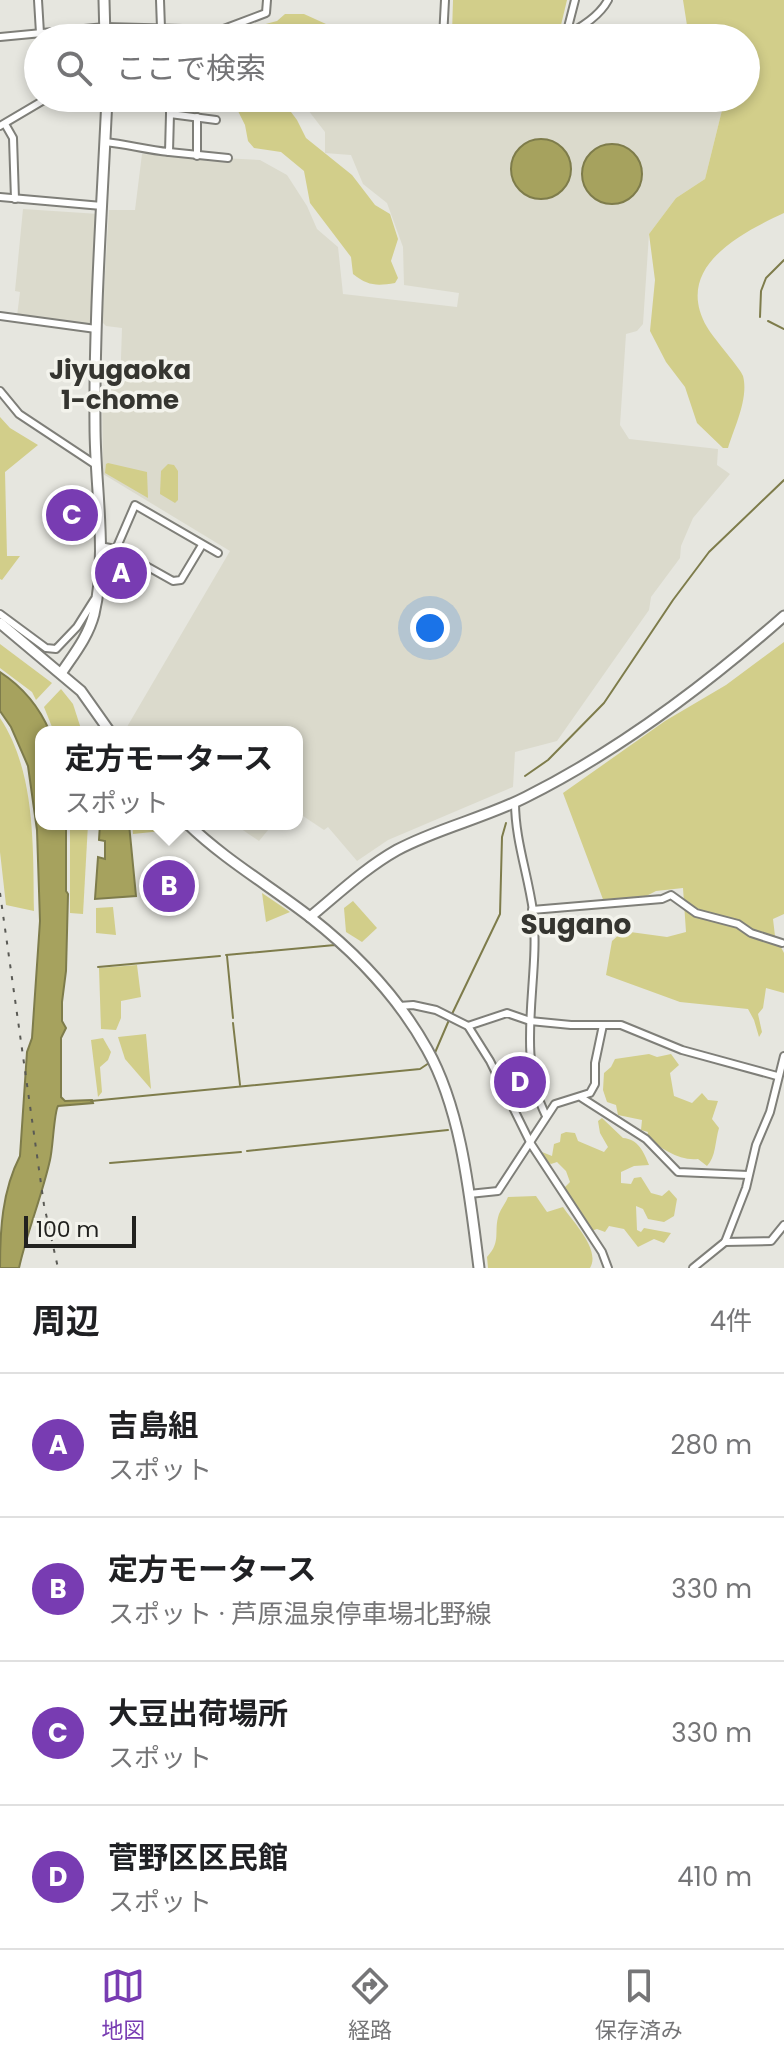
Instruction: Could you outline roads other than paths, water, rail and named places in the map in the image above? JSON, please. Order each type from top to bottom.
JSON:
[{"type":"main road","points":[[104,0],[105,24]]},
{"type":"main road","points":[[62,672],[87,635],[96,597],[99,546],[96,329],[106,112]]},
{"type":"main road","points":[[310,917],[369,868],[400,849],[515,802],[572,772],[733,661],[784,616]]},
{"type":"main road","points":[[0,623],[62,672],[81,691],[106,726]]},
{"type":"main road","points":[[196,830],[310,917],[358,958],[399,1006],[427,1049],[453,1119],[469,1194],[479,1268]]},
{"type":"street","points":[[38,0],[39,24]]},
{"type":"street","points":[[160,0],[161,24]]},
{"type":"street","points":[[237,24],[266,13],[267,0]]},
{"type":"street","points":[[444,24],[445,0]]},
{"type":"street","points":[[567,24],[575,0]]},
{"type":"street","points":[[580,24],[604,7],[608,0]]},
{"type":"street","points":[[0,37],[24,35]]},
{"type":"street","points":[[15,199],[13,138],[2,125],[24,112]]},
{"type":"street","points":[[169,152],[170,114],[216,120]]},
{"type":"street","points":[[197,117],[197,156]]},
{"type":"street","points":[[105,142],[130,144],[138,150],[228,158]]},
{"type":"street","points":[[0,197],[102,206]]},
{"type":"street","points":[[0,316],[96,329]]},
{"type":"street","points":[[0,391],[19,414],[96,465]]},
{"type":"street","points":[[116,549],[135,505],[218,553]]},
{"type":"street","points":[[99,546],[116,549],[173,581],[181,580],[202,545]]},
{"type":"street","points":[[0,614],[46,648],[56,649],[77,627],[96,597]]},
{"type":"street","points":[[515,802],[515,827],[532,910],[536,960],[530,1021],[532,1079],[546,1116]]},
{"type":"street","points":[[532,910],[662,899],[671,895],[696,913],[738,924],[751,933],[782,943]]},
{"type":"street","points":[[399,1006],[413,1005],[436,1010],[468,1026],[490,1061],[531,1144],[602,1252],[608,1268]]},
{"type":"street","points":[[468,1026],[507,1013],[530,1021],[621,1025],[682,1050],[777,1076]]},
{"type":"street","points":[[469,1194],[498,1191],[555,1104],[590,1093],[595,1084],[595,1063],[603,1025]]},
{"type":"street","points":[[686,1268],[694,1266],[725,1242],[746,1188],[784,1056]]},
{"type":"street","points":[[582,1098],[646,1139],[678,1172],[748,1175]]},
{"type":"street","points":[[725,1242],[771,1241],[784,1225]]},
{"type":"waterway","points":[[760,317],[761,291],[766,278],[784,260]]},
{"type":"waterway","points":[[768,321],[784,329]]},
{"type":"waterway","points":[[525,776],[548,760],[604,703],[709,552],[784,480]]},
{"type":"waterway","points":[[452,1014],[500,914],[502,837],[506,823]]},
{"type":"waterway","points":[[226,955],[335,945],[348,956]]},
{"type":"waterway","points":[[98,967],[220,956]]},
{"type":"waterway","points":[[227,956],[233,1018]]},
{"type":"waterway","points":[[355,963],[383,994]]},
{"type":"waterway","points":[[434,1055],[449,1020]]},
{"type":"waterway","points":[[233,1023],[240,1085]]},
{"type":"waterway","points":[[91,1101],[420,1069],[429,1063]]},
{"type":"waterway","points":[[247,1151],[448,1130]]},
{"type":"waterway","points":[[110,1163],[241,1152]]},
{"type":"railway","points":[[0,893],[44,1205],[58,1268]]},
{"type":"place","name":"大豆出荷場所","points":[[72,515]]},
{"type":"place","name":"吉島組","points":[[121,573]]},
{"type":"place","name":"定方モータース","points":[[169,886]]},
{"type":"place","name":"菅野区区民館","points":[[520,1082]]},
{"type":"district","name":"Jiyugaoka 1-chome","points":[[120,385]]},
{"type":"district","name":"Sugano","points":[[576,924]]}]
